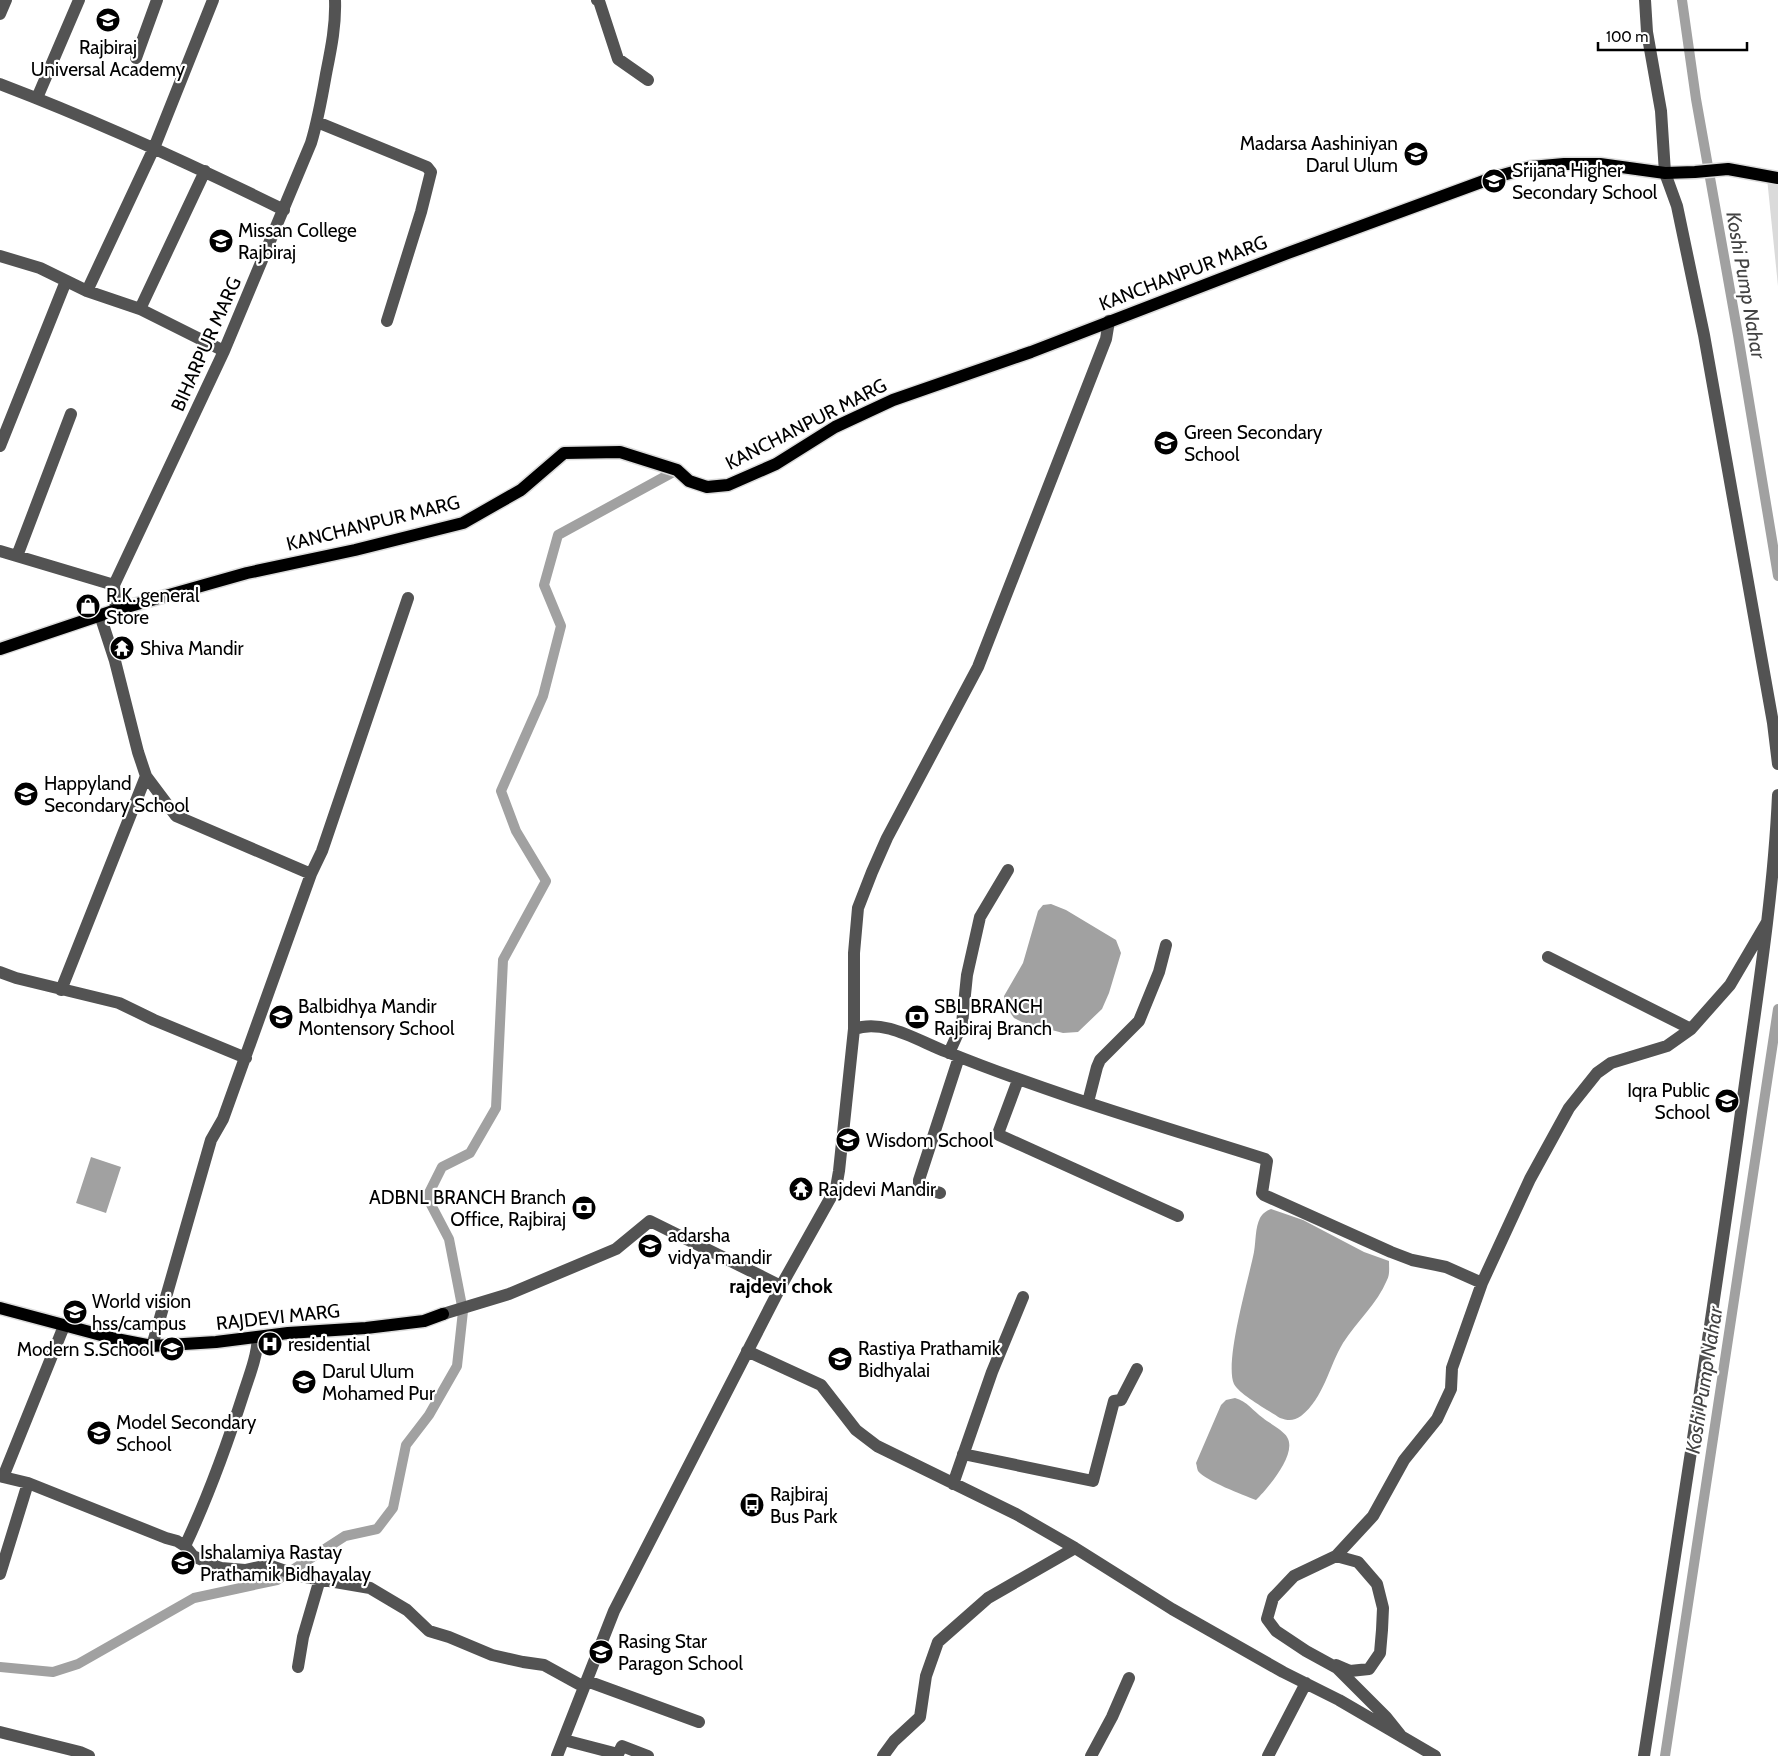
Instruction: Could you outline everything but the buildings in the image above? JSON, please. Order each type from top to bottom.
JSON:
[{"type":"main road","name":"KANCHANPUR MARG","points":[[0,649],[116,610],[247,574],[463,523],[521,490],[564,453],[620,452],[677,470],[688,481],[707,487],[728,485],[776,464],[834,428],[893,400],[1031,352],[1288,253],[1492,178],[1530,167],[1564,164],[1600,164],[1665,173],[1728,169],[1778,178]]},
{"type":"main road","name":"RAJDEVI MARG","points":[[0,1308],[116,1340],[152,1346],[216,1342],[288,1333],[366,1328],[424,1320],[443,1314]]},
{"type":"street","points":[[0,14],[6,0]]},
{"type":"street","points":[[37,98],[79,0]]},
{"type":"street","points":[[136,58],[157,0]]},
{"type":"street","points":[[88,291],[154,148],[213,0]]},
{"type":"street","name":"BIHARPUR MARG","points":[[116,610],[114,585],[224,351],[302,166],[317,122],[332,43],[336,15],[335,0]]},
{"type":"street","points":[[597,0],[599,1],[618,60],[648,80]]},
{"type":"street","points":[[1645,0],[1647,32],[1661,111],[1665,173],[1677,206],[1704,335],[1772,713],[1778,764]]},
{"type":"street","points":[[0,84],[72,111],[205,171],[284,210]]},
{"type":"street","points":[[317,122],[427,167],[431,172],[421,212],[387,321]]},
{"type":"street","points":[[140,309],[205,171]]},
{"type":"street","points":[[0,256],[40,268],[88,291],[140,309],[224,351]]},
{"type":"street","points":[[0,446],[66,281]]},
{"type":"street","points":[[557,1756],[614,1611],[747,1351],[836,1188],[854,1029],[854,953],[858,908],[887,838],[978,668],[1106,339],[1109,322]]},
{"type":"street","points":[[17,556],[72,414]]},
{"type":"street","points":[[0,551],[114,585]]},
{"type":"street","points":[[152,1346],[212,1140],[223,1119],[311,874],[322,851],[408,598]]},
{"type":"street","points":[[100,615],[115,661],[146,776],[176,816],[311,874]]},
{"type":"street","points":[[61,990],[146,776]]},
{"type":"street","points":[[1644,1756],[1722,1245],[1767,922],[1778,794]]},
{"type":"street","points":[[940,1193],[922,1187],[919,1184],[919,1180],[962,1024],[967,975],[980,917],[1008,870]]},
{"type":"street","points":[[1402,1737],[1338,1668],[1306,1651],[1276,1631],[1267,1619],[1273,1598],[1294,1576],[1336,1556],[1373,1516],[1404,1460],[1437,1419],[1451,1389],[1452,1368],[1482,1283],[1530,1178],[1569,1108],[1597,1074],[1611,1062],[1667,1046],[1691,1029],[1730,985],[1767,922]]},
{"type":"street","points":[[1088,1102],[1100,1060],[1139,1021],[1159,972],[1166,945]]},
{"type":"street","points":[[1548,957],[1691,1029]]},
{"type":"street","points":[[0,972],[61,990],[119,1003],[154,1020],[246,1058]]},
{"type":"street","points":[[854,1029],[872,1025],[886,1027],[1058,1094],[1265,1159],[1267,1161],[1262,1192],[1264,1195],[1391,1252],[1412,1260],[1446,1267],[1482,1283]]},
{"type":"street","points":[[1018,1080],[998,1132],[999,1135],[1178,1216]]},
{"type":"street","points":[[443,1314],[509,1294],[616,1249],[650,1221],[782,1286]]},
{"type":"street","points":[[953,1484],[992,1372],[1023,1297]]},
{"type":"street","points":[[64,1326],[4,1466],[3,1477],[28,1483],[177,1541],[193,1556],[221,1568],[245,1570],[268,1566],[284,1569],[300,1576],[370,1588],[407,1610],[429,1631],[449,1637],[492,1655],[544,1665],[586,1684],[699,1722]]},
{"type":"street","points":[[184,1546],[203,1507],[239,1407],[258,1348],[258,1337]]},
{"type":"street","points":[[747,1351],[821,1385],[856,1430],[878,1446],[1016,1514],[1172,1608],[1339,1700],[1435,1756]]},
{"type":"street","points":[[963,1454],[1093,1481],[1114,1401],[1121,1400],[1137,1369]]},
{"type":"street","points":[[0,1574],[28,1483]]},
{"type":"street","points":[[883,1756],[894,1741],[920,1717],[926,1676],[938,1642],[988,1598],[1075,1548]]},
{"type":"street","points":[[1306,1651],[1350,1671],[1369,1669],[1380,1654],[1383,1608],[1376,1584],[1358,1562],[1336,1556]]},
{"type":"street","points":[[298,1667],[303,1637],[320,1580]]},
{"type":"street","points":[[1091,1756],[1112,1717],[1129,1678]]},
{"type":"street","points":[[1268,1756],[1306,1683]]},
{"type":"street","points":[[0,1732],[80,1752],[89,1756]]},
{"type":"street","points":[[564,1740],[618,1754],[622,1746],[648,1756]]},
{"type":"shaded area","points":[[1767,178],[1778,180],[1778,286]]},
{"type":"shaded area","points":[[1051,904],[1066,910],[1116,940],[1121,953],[1102,1009],[1078,1032],[1063,1033],[1022,1022],[1014,1018],[1004,1004],[1004,996],[1023,963],[1038,911],[1043,905]]},
{"type":"shaded area","points":[[91,1157],[121,1167],[106,1213],[76,1203]]},
{"type":"shaded area","points":[[1271,1209],[1303,1220],[1364,1252],[1389,1261],[1389,1276],[1383,1289],[1343,1343],[1321,1391],[1309,1409],[1301,1416],[1291,1420],[1280,1418],[1242,1393],[1234,1384],[1232,1373],[1232,1358],[1238,1320],[1254,1252],[1257,1226],[1262,1215]]},
{"type":"shaded area","points":[[1235,1398],[1283,1432],[1289,1444],[1285,1462],[1280,1471],[1256,1500],[1202,1475],[1198,1471],[1196,1463],[1221,1405],[1226,1400]]},
{"type":"waterway","name":"Koshi Pump Nahar","points":[[1682,0],[1696,99],[1778,576]]},
{"type":"waterway","points":[[0,1667],[53,1672],[78,1664],[194,1598],[277,1580],[345,1536],[377,1529],[393,1508],[406,1445],[429,1415],[457,1366],[463,1311],[449,1239],[427,1197],[442,1167],[470,1153],[496,1108],[503,960],[546,881],[516,831],[501,791],[543,696],[561,626],[544,585],[558,535],[677,470]]},
{"type":"waterway","name":"Koshi Pump Nahar","points":[[1665,1756],[1778,1009]]},
{"type":"place","name":"Rajbiraj Universal Academy","points":[[108,20]]},
{"type":"place","name":"Madarsa Aashiniyan Darul Ulum","points":[[1416,154]]},
{"type":"place","name":"Srijana Higher Secondary School","points":[[1494,181]]},
{"type":"place","name":"Missan College Rajbiraj","points":[[221,241]]},
{"type":"place","name":"Green Secondary School","points":[[1166,443]]},
{"type":"place","name":"R.K. general Store","points":[[88,606]]},
{"type":"place","name":"Shiva Mandir","points":[[122,648]]},
{"type":"place","name":"Happyland Secondary School","points":[[26,794]]},
{"type":"place","name":"Balbidhya Mandir Montensory School","points":[[281,1017]]},
{"type":"place","name":"SBL BRANCH Rajbiraj Branch","points":[[917,1017]]},
{"type":"place","name":"Iqra Public School","points":[[1727,1101]]},
{"type":"place","name":"Wisdom School","points":[[848,1140]]},
{"type":"place","name":"Rajdevi Mandir","points":[[801,1189]]},
{"type":"place","name":"ADBNL BRANCH Branch Office, Rajbiraj","points":[[584,1208]]},
{"type":"place","name":"adarsha vidya mandir","points":[[650,1246]]},
{"type":"place","name":"World vision hss/campus","points":[[75,1312]]},
{"type":"place","name":"residential","points":[[270,1344]]},
{"type":"place","name":"Modern S.School","points":[[172,1349]]},
{"type":"place","name":"Rastiya Prathamik Bidhyalai","points":[[840,1359]]},
{"type":"place","name":"Darul Ulum Mohamed Pur","points":[[304,1382]]},
{"type":"place","name":"Model Secondary School","points":[[99,1433]]},
{"type":"place","name":"Rajbiraj Bus Park","points":[[752,1505]]},
{"type":"place","name":"Ishalamiya Rastay Prathamik Bidhayalay","points":[[183,1563]]},
{"type":"place","name":"Rasing Star Paragon School","points":[[601,1652]]},
{"type":"district","name":"rajdevi chok","points":[[781,1286]]}]
